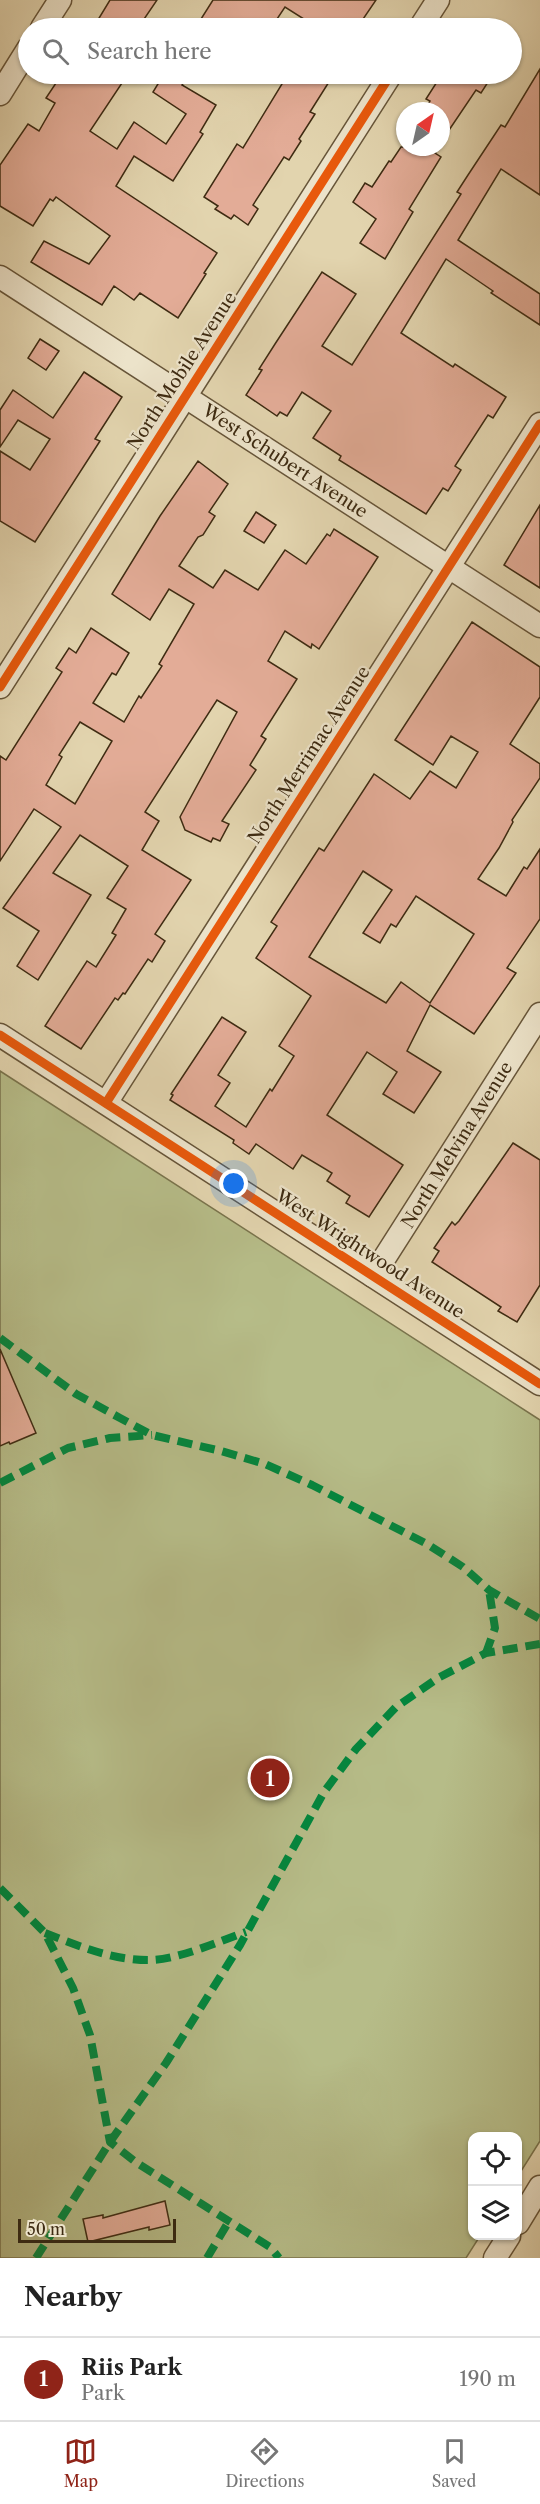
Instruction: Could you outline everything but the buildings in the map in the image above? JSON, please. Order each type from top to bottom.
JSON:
[{"type":"street","points":[[48,18],[60,0]]},
{"type":"street","points":[[426,18],[438,0]]},
{"type":"street","points":[[0,94],[18,65]]},
{"type":"street","name":"North Mobile Avenue","points":[[0,687],[385,84]]},
{"type":"street","name":"West Schubert Avenue","points":[[0,277],[540,626]]},
{"type":"street","name":"North Merrimac Avenue","points":[[106,1103],[540,424]]},
{"type":"street","name":"North Melvina Avenue","points":[[373,1276],[540,1014]]},
{"type":"street","name":"West Wrightwood Avenue","points":[[0,1035],[540,1384]]},
{"type":"street","points":[[522,2216],[540,2187]]},
{"type":"street","points":[[495,2258],[506,2240]]},
{"type":"green space","points":[[0,1071],[540,1420],[540,2141],[522,2170],[522,2132],[468,2132],[468,2240],[477,2240],[466,2258],[0,2258]]},
{"type":"marked path","points":[[0,1338],[76,1394],[152,1435],[265,1464],[312,1485],[427,1544],[463,1567],[489,1590],[540,1619]]},
{"type":"marked path","points":[[0,1483],[68,1448],[110,1438],[152,1435]]},
{"type":"marked path","points":[[486,1653],[495,1628],[489,1590]]},
{"type":"marked path","points":[[36,2258],[110,2142],[166,2063],[240,1945],[324,1792],[356,1749],[396,1707],[438,1678],[486,1653],[540,1644]]},
{"type":"marked path","points":[[0,1888],[45,1933],[73,1988],[90,2035],[110,2142],[137,2163],[270,2247],[279,2258]]},
{"type":"marked path","points":[[45,1933],[110,1955],[152,1960],[187,1953],[246,1932]]},
{"type":"marked path","points":[[207,2258],[229,2221]]},
{"type":"cycle path","points":[[0,687],[385,84]]},
{"type":"cycle path","points":[[106,1103],[540,424]]},
{"type":"cycle path","points":[[0,1035],[540,1384]]},
{"type":"place","name":"Riis Park","points":[[270,1778]]}]
